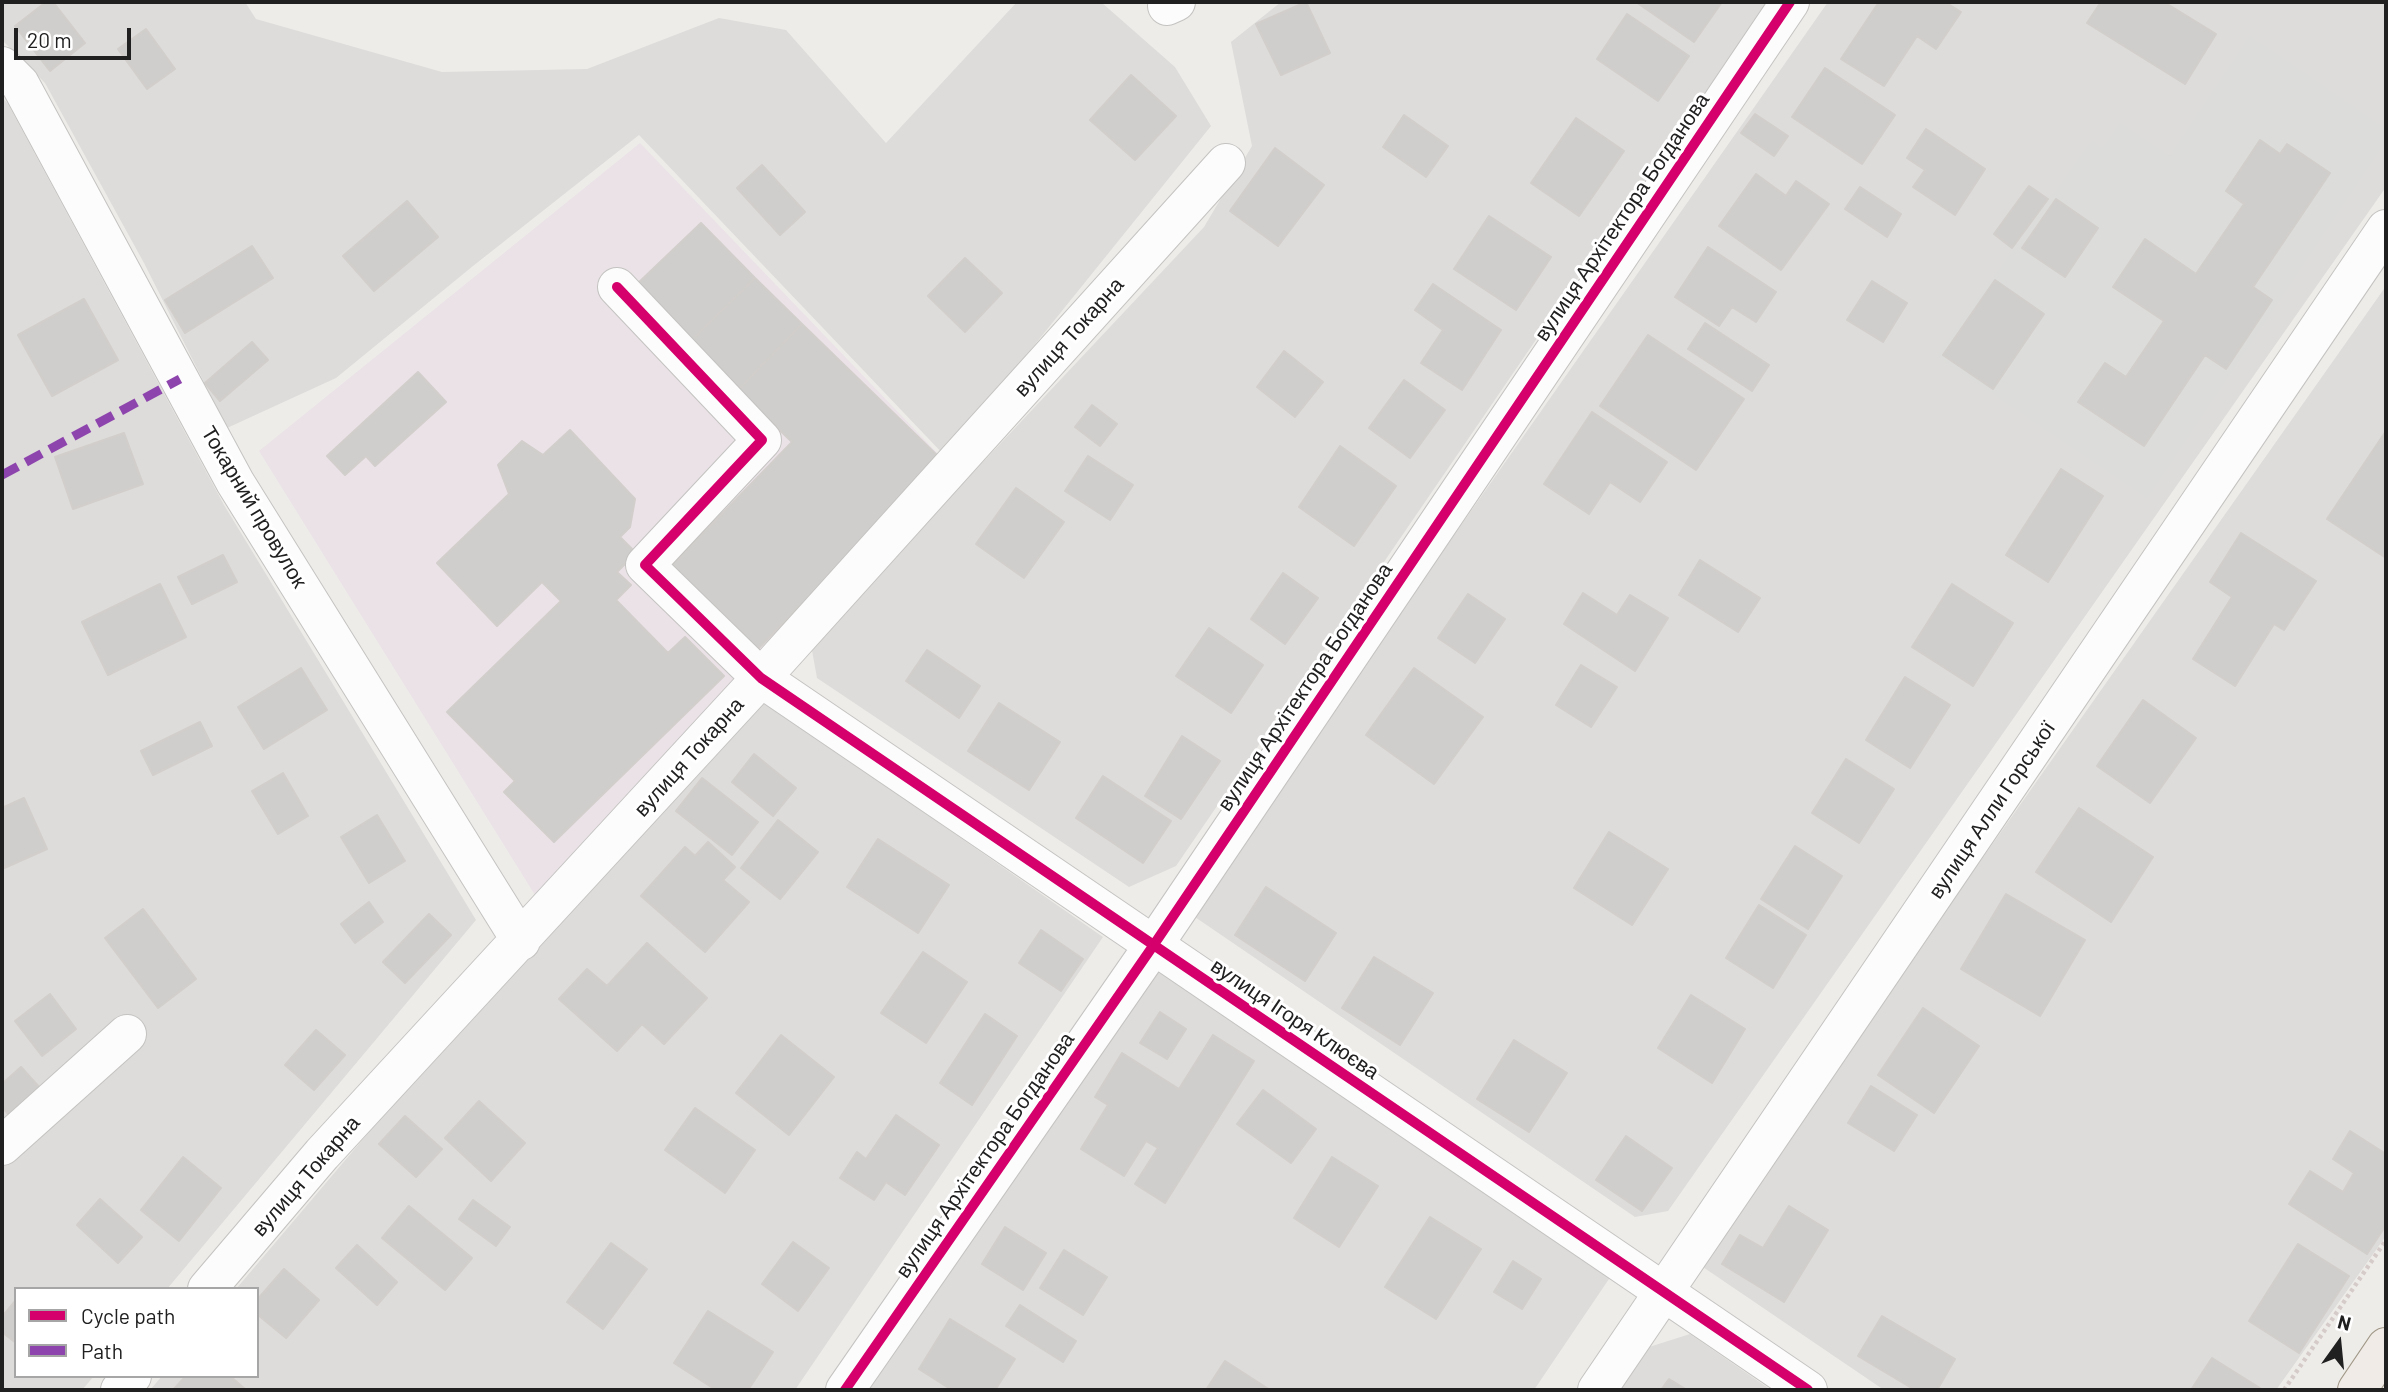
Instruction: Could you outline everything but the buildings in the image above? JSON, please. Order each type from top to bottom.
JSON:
[{"type":"main road","points":[[2357,1390],[2386,1347]]},
{"type":"street","name":"вулиця Архітектора Богданова","points":[[845,1390],[1153,946],[1790,2]]},
{"type":"street","name":"Токарний провулок","points":[[2,66],[20,84],[235,482],[521,941]]},
{"type":"street","name":"вулиця Токарна","points":[[209,1287],[322,1154],[761,678],[1226,163]]},
{"type":"street","name":"вулиця Алли Горської","points":[[1597,1390],[2386,229]]},
{"type":"street","name":"вулиця Ігоря Клюєва","points":[[617,287],[762,440],[645,565],[761,678],[1663,1294],[1808,1390]]},
{"type":"street","points":[[2,1146],[127,1034]]},
{"type":"path","points":[[2284,1390],[2386,1240]]},
{"type":"shaded area","points":[[2,2],[245,2],[256,19],[442,72],[587,69],[719,18],[786,30],[886,143],[1017,2],[1101,2],[1175,67],[1211,126],[945,456],[639,135],[336,378],[227,428],[144,263],[45,83],[2,40]]},
{"type":"shaded area","points":[[1281,2],[1767,2],[1176,866],[1129,887],[817,678],[811,645],[1204,227],[1252,146],[1231,42]]},
{"type":"shaded area","points":[[1828,2],[2386,2],[2386,187],[1668,1211],[1635,1217],[1189,913]]},
{"type":"shaded area","points":[[2250,36],[2386,129],[2386,140],[2147,498],[1937,356],[2092,141],[2102,149],[2120,123],[2170,156]]},
{"type":"shaded area","points":[[2,97],[224,505],[476,920],[169,1287],[14,1287],[14,1378],[92,1378],[82,1390],[2,1390],[2,1166],[146,1038],[121,1015],[2,1123]]},
{"type":"shaded area","points":[[640,143],[944,460],[535,895],[259,451]]},
{"type":"shaded area","points":[[2386,286],[2386,1236],[2276,1390],[1884,1390],[1697,1263]]},
{"type":"shaded area","points":[[748,690],[1103,937],[795,1390],[150,1390],[160,1378],[259,1378],[259,1287],[238,1287]]},
{"type":"shaded area","points":[[1151,961],[1613,1273],[1534,1390],[862,1390]]},
{"type":"shaded area","points":[[1690,1334],[1771,1390],[1601,1390],[1624,1355]]},
{"type":"marked path","points":[[2,475],[180,379]]},
{"type":"cycle path","points":[[845,1390],[1153,946],[1790,2]]},
{"type":"cycle path","points":[[617,287],[762,440],[645,565],[761,678],[1808,1390]]}]
